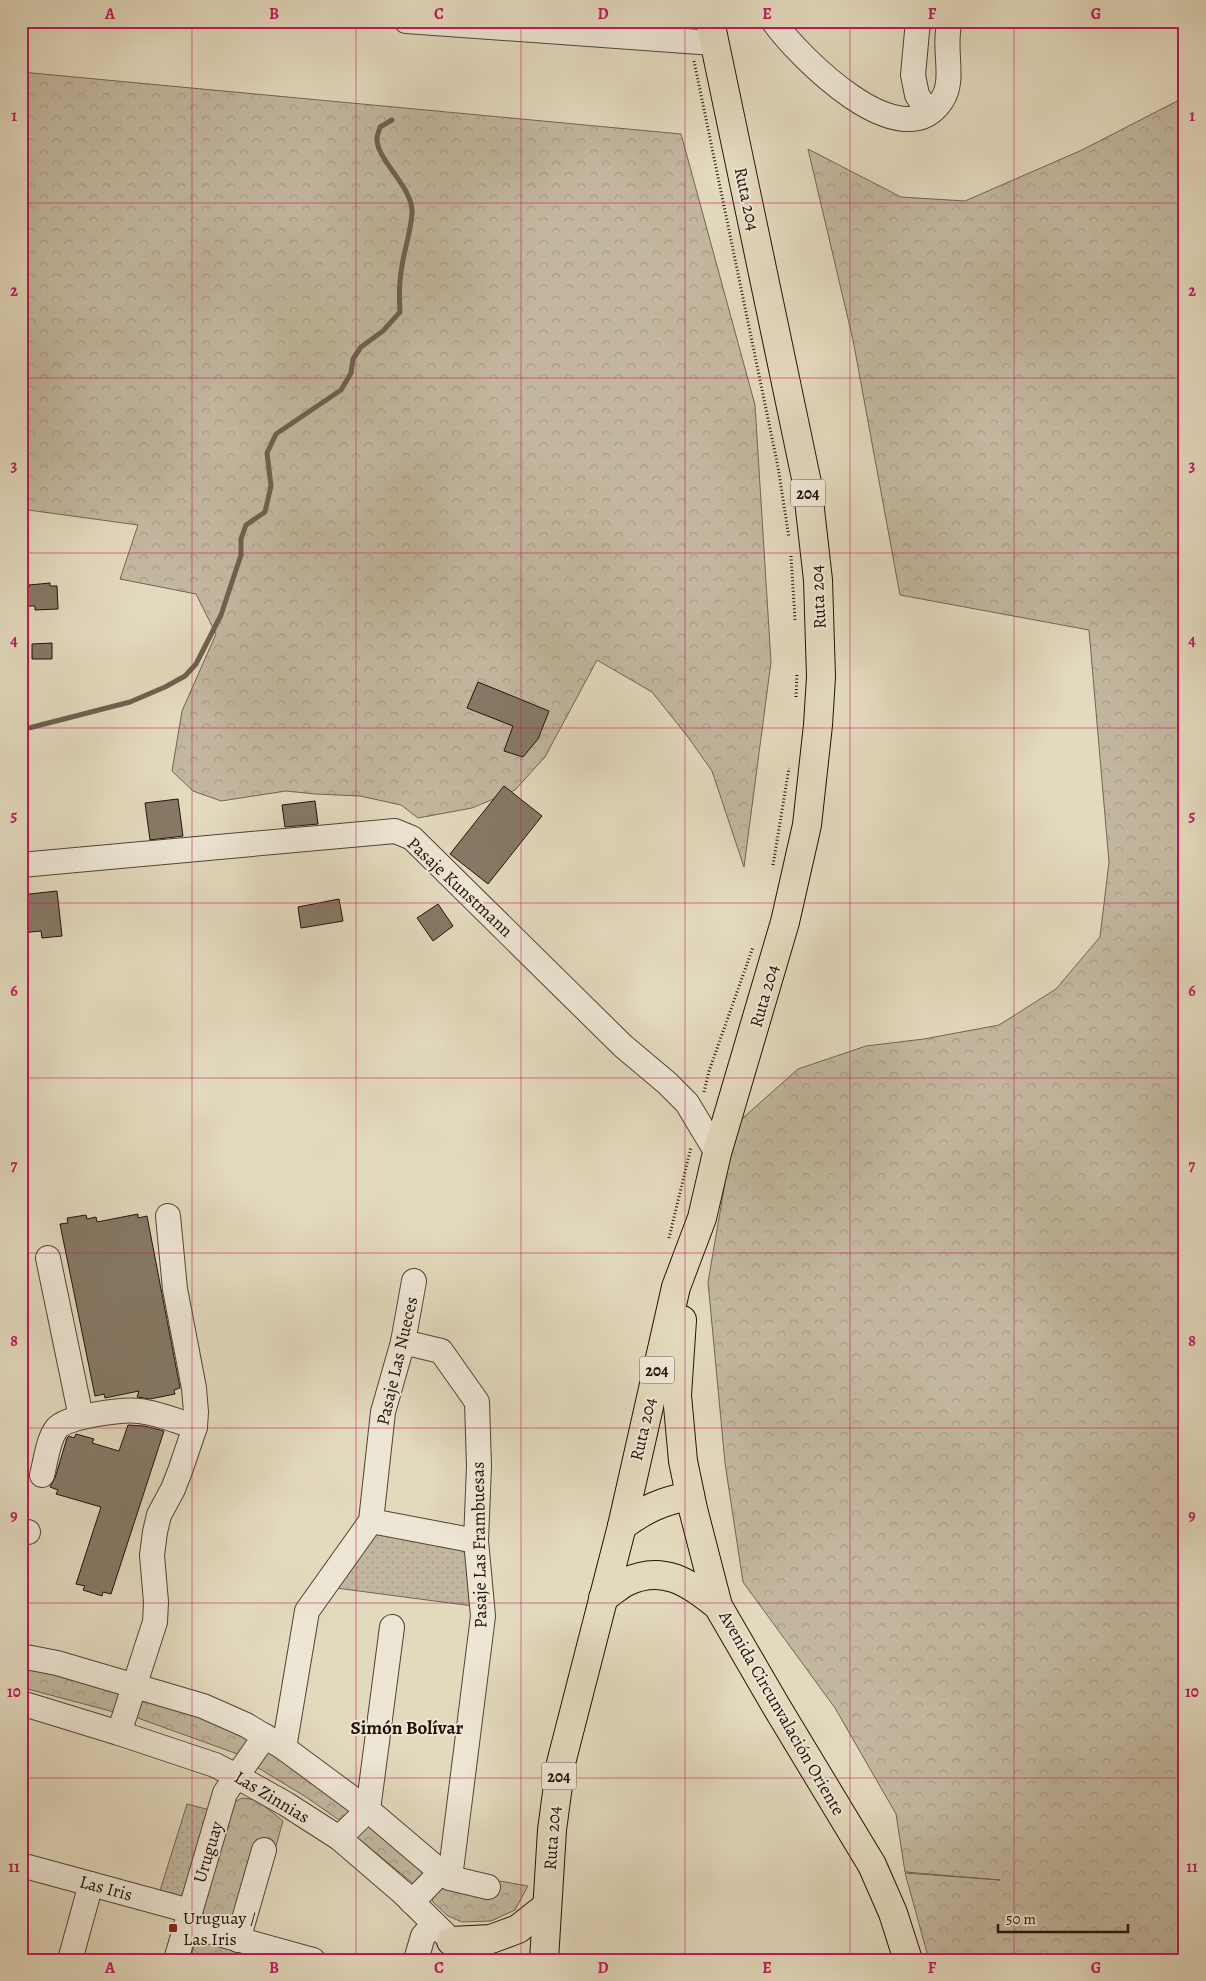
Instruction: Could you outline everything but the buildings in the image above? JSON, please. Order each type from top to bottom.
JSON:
[{"type":"main road","name":"Ruta 204","points":[[544,1960],[554,1814],[561,1763],[622,1526],[676,1287],[702,1218],[717,1153],[782,932],[797,874],[814,775],[818,725],[820,648],[818,580],[807,483],[712,32]]},
{"type":"main road","name":"Avenida Circunvalación Oriente","points":[[702,1218],[683,1312],[677,1396],[683,1461],[718,1606],[872,1864],[893,1914],[908,1960]]},
{"type":"main road","points":[[622,1526],[653,1505],[690,1496]]},
{"type":"main road","points":[[603,1598],[626,1582],[644,1576],[662,1575],[678,1578],[697,1588],[718,1606]]},
{"type":"main road","points":[[460,1947],[491,1939],[518,1929],[547,1906]]},
{"type":"street","points":[[406,21],[712,32]]},
{"type":"street","points":[[773,21],[796,50],[830,82],[856,99],[891,117],[900,119],[920,117],[929,113],[942,100],[949,82],[946,42],[950,21]]},
{"type":"street","points":[[918,21],[913,75],[917,95],[929,113]]},
{"type":"street","name":"Pasaje Kunstmann","points":[[21,865],[395,831],[412,838],[624,1046],[667,1083],[686,1103],[717,1153]]},
{"type":"street","points":[[119,1732],[155,1622],[156,1602],[152,1556],[159,1515],[173,1489],[195,1427],[194,1388],[175,1289],[168,1216]]},
{"type":"street","points":[[48,1258],[81,1418]]},
{"type":"street","name":"Pasaje Las Nueces","points":[[275,1742],[307,1611],[371,1521],[383,1412],[403,1342],[414,1281]]},
{"type":"street","name":"Pasaje Las Frambuesas","points":[[403,1342],[441,1351],[477,1402],[479,1466],[476,1542],[483,1616],[446,1875]]},
{"type":"street","points":[[42,1475],[53,1433],[59,1425],[81,1418],[138,1411],[195,1427]]},
{"type":"street","points":[[371,1521],[476,1542]]},
{"type":"street","points":[[339,1838],[368,1810],[392,1627]]},
{"type":"street","points":[[21,1656],[57,1664],[203,1706],[275,1742],[368,1810],[446,1875],[488,1887]]},
{"type":"street","name":"Las Zinnias","points":[[21,1703],[119,1732],[216,1765],[236,1776],[286,1804],[339,1838],[460,1947]]},
{"type":"street","name":"Uruguay","points":[[176,1960],[226,1793],[236,1776],[275,1742]]},
{"type":"street","points":[[238,1940],[264,1850]]},
{"type":"street","name":"Las Iris","points":[[21,1865],[91,1884],[188,1918],[238,1940],[288,1956],[313,1960]]},
{"type":"street","points":[[412,1902],[446,1875]]},
{"type":"street","points":[[70,1960],[91,1884]]},
{"type":"street","points":[[416,1960],[423,1936],[460,1947]]},
{"type":"green space","points":[[21,72],[681,134],[755,405],[771,662],[744,867],[712,771],[688,737],[652,692],[597,660],[545,757],[515,790],[472,808],[418,818],[401,805],[360,796],[286,791],[221,801],[193,791],[172,771],[182,711],[216,634],[196,594],[120,579],[138,525],[21,509]]},
{"type":"green space","points":[[1185,97],[1185,1960],[929,1960],[905,1873],[1000,1880],[905,1872],[896,1814],[835,1708],[743,1582],[725,1463],[708,1282],[735,1125],[798,1069],[866,1046],[924,1039],[999,1025],[1056,989],[1100,937],[1109,862],[1089,630],[900,595],[853,340],[808,149],[901,197],[965,201],[1082,150]]},
{"type":"green space","points":[[375,1533],[468,1548],[473,1606],[336,1588]]},
{"type":"green space","points":[[21,1662],[123,1693],[114,1712],[24,1688],[21,1686]]},
{"type":"green space","points":[[142,1697],[185,1709],[253,1739],[243,1756],[135,1717]]},
{"type":"green space","points":[[266,1748],[353,1808],[339,1820],[306,1797],[255,1766]]},
{"type":"green space","points":[[242,1798],[257,1800],[283,1821],[276,1846],[265,1841],[253,1845],[233,1926],[206,1918],[202,1911],[232,1803]]},
{"type":"green space","points":[[187,1804],[210,1810],[182,1903],[158,1897]]},
{"type":"green space","points":[[370,1821],[429,1871],[415,1885],[354,1835]]},
{"type":"green space","points":[[500,1881],[528,1886],[515,1910],[491,1921],[462,1922],[448,1916],[433,1902],[431,1896],[442,1885],[496,1890]]},
{"type":"green space","points":[[196,1939],[249,1953],[247,1960],[190,1960]]},
{"type":"waterway","points":[[21,730],[130,702],[185,676],[196,664],[221,615],[241,555],[241,539],[246,525],[265,512],[271,486],[267,453],[276,434],[341,390],[351,373],[353,359],[361,347],[383,331],[400,312],[400,277],[412,209],[410,199],[378,146],[377,137],[380,127],[392,120]]},
{"type":"place","name":"Uruguay / Las Iris","points":[[173,1928]]},
{"type":"district","name":"Simón Bolívar","points":[[407,1727]]}]
